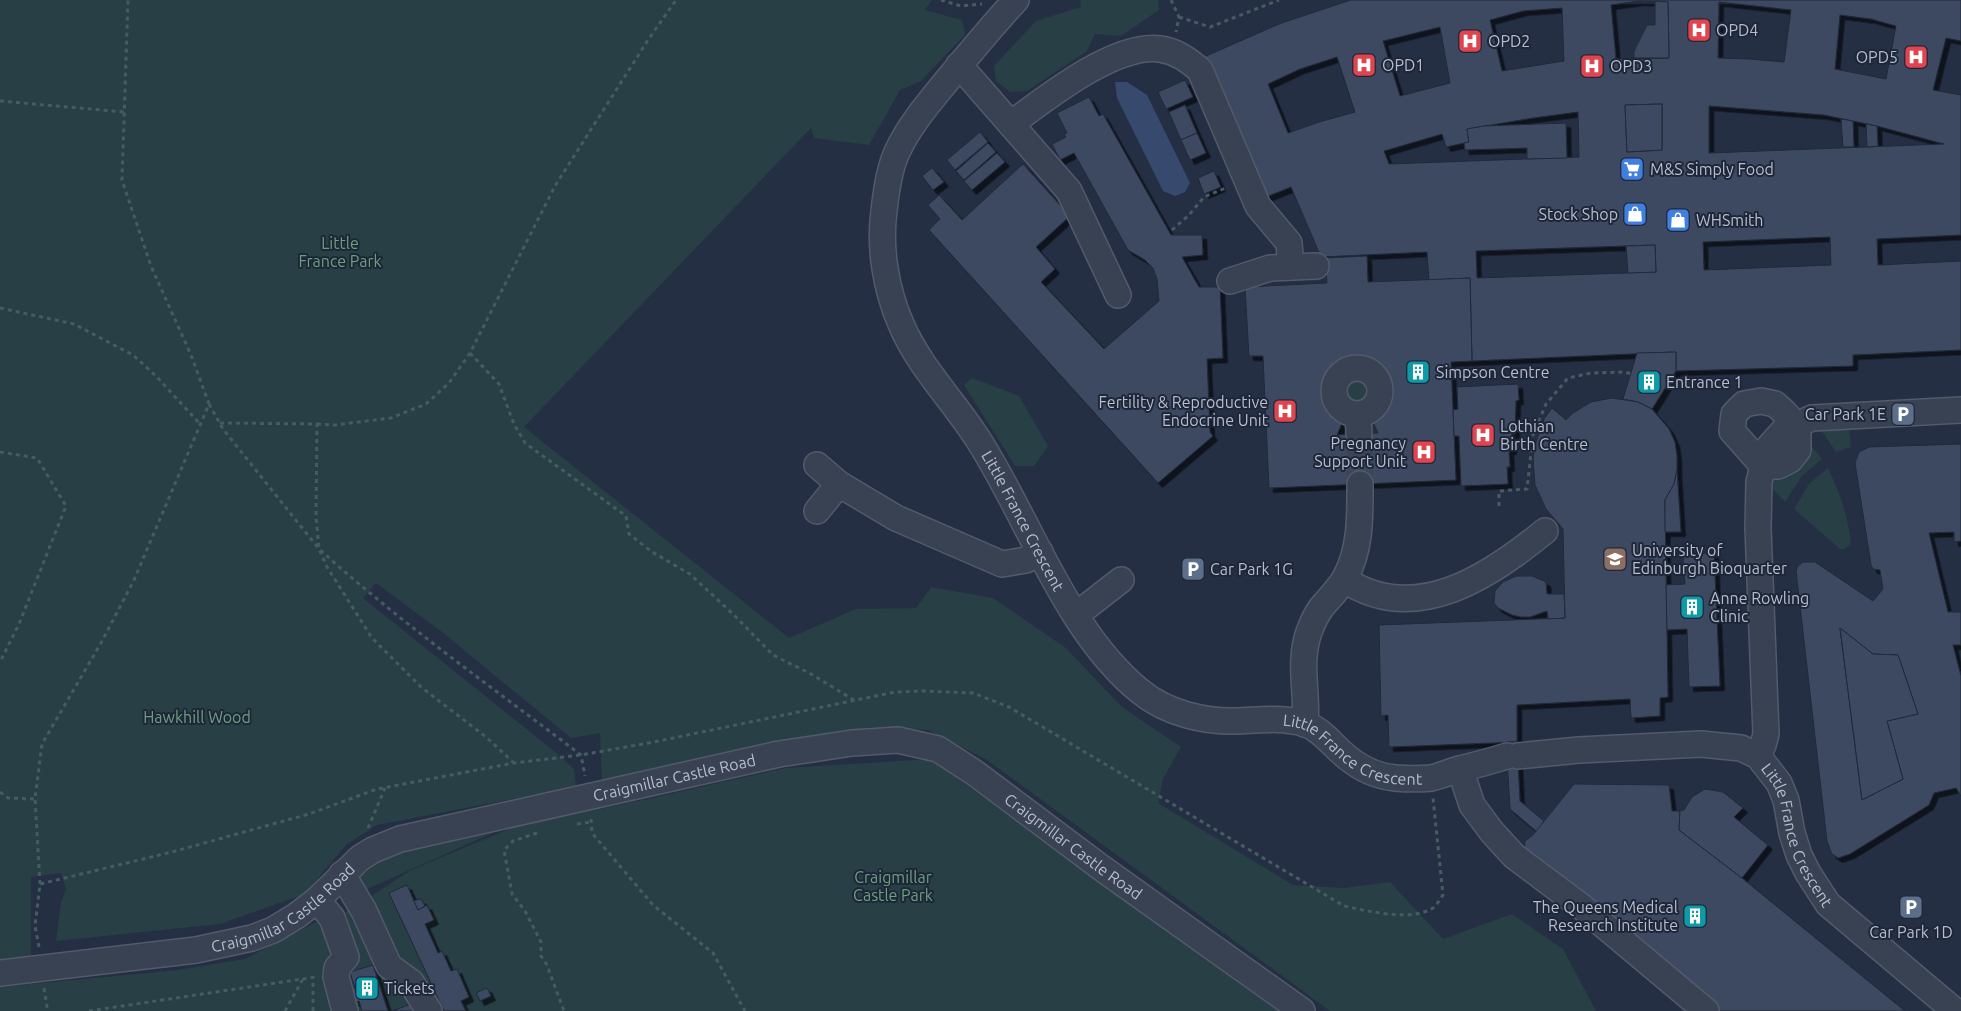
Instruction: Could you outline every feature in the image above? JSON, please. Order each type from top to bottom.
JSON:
[{"type":"street","name":"Little France Crescent","points":[[1010,6],[959,65],[911,126],[896,156],[883,213],[882,239],[885,268],[891,296],[912,348],[972,430],[996,468],[1040,552],[1076,615],[1108,662],[1142,694],[1171,710],[1204,719],[1235,721],[1276,718],[1305,724],[1321,733],[1345,756],[1366,770],[1394,778],[1431,778],[1512,756],[1579,750],[1700,744],[1741,748],[1758,756],[1779,784],[1786,800],[1792,833],[1799,855],[1828,904],[1939,1006]]},
{"type":"street","points":[[1011,124],[1098,65],[1126,53],[1145,48],[1161,49],[1182,55],[1200,70],[1258,206],[1289,242],[1291,267]]},
{"type":"street","points":[[959,65],[1069,191],[1118,295]]},
{"type":"street","points":[[1230,281],[1270,268],[1316,266]]},
{"type":"street","points":[[1761,401],[1775,404],[1795,424],[1798,435],[1798,450],[1790,460],[1778,466],[1763,466],[1732,431],[1734,414],[1744,404],[1761,401]]},
{"type":"street","points":[[1795,424],[1812,418],[1961,410]]},
{"type":"street","points":[[817,465],[839,484],[896,518],[1002,564],[1026,560],[1040,552]]},
{"type":"street","points":[[1758,756],[1765,740],[1766,724],[1758,528],[1759,482],[1763,466]]},
{"type":"street","points":[[817,511],[839,484]]},
{"type":"street","points":[[1305,724],[1307,708],[1303,680],[1304,653],[1309,632],[1320,610],[1345,580],[1356,553],[1360,518],[1360,484]]},
{"type":"street","points":[[1345,580],[1374,595],[1402,598],[1440,594],[1465,585],[1492,571],[1545,531]]},
{"type":"street","points":[[1076,615],[1121,580]]},
{"type":"street","name":"Craigmillar Castle Road","points":[[0,973],[196,950],[228,944],[273,930],[296,916],[316,900],[360,858],[373,850],[400,840],[590,810],[779,754],[843,744],[898,740],[938,749],[976,773],[1103,869],[1302,1011]]},
{"type":"street","points":[[1460,769],[1472,805],[1492,832],[1514,856],[1582,907],[1706,1011]]},
{"type":"street","points":[[342,874],[364,911],[389,966],[411,982],[429,1011]]},
{"type":"street","points":[[316,900],[332,918],[346,957],[337,968],[336,977],[345,1011]]},
{"type":"path","points":[[128,0],[122,180],[152,266],[191,355],[209,404],[220,423],[319,549],[353,580],[464,669],[581,755]]},
{"type":"path","points":[[220,423],[334,425],[392,418],[426,404],[450,384],[470,353],[555,186],[648,40],[676,0]]},
{"type":"path","points":[[941,0],[961,6],[993,3],[1010,6]]},
{"type":"path","points":[[1171,0],[1179,17],[1172,52]]},
{"type":"path","points":[[1179,17],[1210,27],[1279,0]]},
{"type":"path","points":[[0,101],[124,112]]},
{"type":"path","points":[[1172,230],[1204,197],[1246,178]]},
{"type":"path","points":[[0,308],[74,324],[133,355],[156,376],[201,425]]},
{"type":"path","points":[[470,353],[499,384],[514,424],[525,442],[626,516],[630,534],[652,552],[690,574],[773,655],[811,674],[854,700]]},
{"type":"path","points":[[1499,506],[1499,490],[1527,488],[1533,435],[1546,404],[1568,378],[1591,373],[1624,372],[1632,374]]},
{"type":"path","points":[[39,950],[35,926],[40,884],[35,799],[42,744],[101,643],[134,580],[209,404]]},
{"type":"path","points":[[317,424],[316,517],[319,549],[327,567],[372,638],[421,687],[486,737],[514,762]]},
{"type":"path","points":[[0,452],[37,458],[66,506],[19,624],[0,662]]},
{"type":"path","points":[[40,884],[172,852],[309,814],[377,789],[514,762],[581,755],[895,692],[924,691],[973,694],[1010,707],[1344,906],[1385,916],[1423,912],[1435,907],[1443,895],[1431,778]]},
{"type":"path","points":[[366,833],[385,788]]},
{"type":"path","points":[[0,792],[8,798],[35,799]]},
{"type":"path","points":[[574,824],[590,810]]},
{"type":"path","points":[[590,810],[592,833],[653,905],[713,952],[745,1011]]},
{"type":"path","points":[[540,832],[513,841],[504,850],[512,894],[525,911],[541,942],[541,956],[547,965],[564,1011]]},
{"type":"path","points":[[89,1011],[313,978],[337,968]]},
{"type":"path","points":[[285,1011],[303,978]]},
{"type":"path","points":[[313,978],[313,1011]]},
{"type":"path","points":[[43,982],[47,1006],[45,1011]]},
{"type":"green space","points":[[0,0],[932,0],[925,10],[962,20],[965,35],[921,81],[900,90],[869,145],[814,138],[811,128],[524,427],[789,638],[856,609],[916,608],[931,587],[993,598],[1066,648],[1122,707],[1181,747],[1163,779],[1158,803],[1293,885],[1344,888],[1390,882],[1443,939],[1512,914],[1563,949],[1596,1011],[1330,1011],[987,760],[928,730],[870,727],[602,784],[600,733],[571,738],[442,632],[376,583],[363,598],[554,751],[574,769],[576,787],[377,825],[346,845],[305,894],[220,924],[56,941],[61,902],[66,889],[61,873],[31,877],[31,957],[0,961]]},
{"type":"green space","points":[[1080,0],[1158,0],[1159,10],[1121,36],[1095,34],[1087,51],[1027,91],[1010,92],[996,81],[994,66],[1036,21],[1081,7]]},
{"type":"green space","points":[[1357,377],[1367,381],[1371,391],[1367,401],[1357,405],[1347,401],[1343,391],[1347,381]]},
{"type":"green space","points":[[972,378],[1019,396],[1048,446],[1034,466],[1015,466],[964,385]]},
{"type":"green space","points":[[1849,428],[1851,447],[1836,452],[1821,430]]},
{"type":"green space","points":[[1807,440],[1822,459],[1802,476],[1785,502],[1770,486],[1774,479],[1780,477]]},
{"type":"green space","points":[[1828,468],[1840,496],[1848,523],[1851,543],[1845,549],[1840,549],[1794,509],[1809,484]]},
{"type":"green space","name":"Craigmillar Castle Park","points":[[931,759],[1278,1011],[0,1011],[0,987],[177,970],[245,959],[312,924],[350,910],[411,870],[516,826],[785,768]]},
{"type":"green space","points":[[513,824],[365,890],[358,873],[395,847]]},
{"type":"water","points":[[1115,82],[1127,82],[1147,95],[1190,183],[1185,192],[1175,196],[1163,191],[1117,98]]},
{"type":"building","points":[[1351,0],[1961,0],[1961,41],[1946,38],[1933,90],[1961,95],[1961,235],[1877,239],[1878,265],[1961,261],[1961,350],[1853,355],[1853,366],[1676,371],[1676,352],[1472,361],[1470,278],[1429,280],[1427,252],[1321,257],[1291,187],[1266,197],[1204,57],[1279,24]],"holes":[[[1639,1],[1668,2],[1669,58],[1616,59],[1611,5]],[[1719,2],[1791,10],[1784,62],[1718,58]],[[1562,8],[1564,61],[1502,71],[1490,20],[1523,11]],[[1840,15],[1871,19],[1896,26],[1886,79],[1835,69]],[[1440,27],[1450,83],[1400,96],[1383,41]],[[1337,57],[1355,112],[1288,133],[1268,84],[1300,69]],[[1662,104],[1662,150],[1627,152],[1625,105]],[[1709,106],[1824,115],[1877,126],[1944,144],[1709,153]],[[1578,112],[1579,157],[1389,164],[1384,151],[1442,134],[1446,147],[1469,142],[1467,129]],[[1830,237],[1831,265],[1704,270],[1703,242]],[[1655,245],[1656,272],[1477,278],[1476,251]]]},
{"type":"building","points":[[1655,1],[1668,2],[1669,58],[1634,58],[1634,51],[1647,25],[1655,25]]},
{"type":"building","points":[[1185,80],[1193,97],[1166,109],[1158,92]]},
{"type":"building","points":[[1089,97],[1099,116],[1103,114],[1171,235],[1202,235],[1203,255],[1182,257],[1199,287],[1220,287],[1223,358],[1207,359],[1210,432],[1213,436],[1158,483],[929,230],[940,219],[928,205],[939,195],[962,220],[1023,164],[1070,216],[1036,247],[1055,269],[1041,282],[1104,349],[1159,301],[1157,279],[1153,268],[1145,260],[1128,250],[1074,153],[1060,160],[1052,144],[1066,137],[1064,134],[1067,133],[1057,113]]},
{"type":"building","points":[[1662,104],[1662,150],[1627,152],[1625,105]]},
{"type":"building","points":[[1185,105],[1197,133],[1181,140],[1169,112]]},
{"type":"building","points":[[1841,119],[1853,121],[1854,147],[1843,147]]},
{"type":"building","points":[[1566,123],[1567,158],[1527,159],[1527,148],[1465,150],[1464,143],[1469,142],[1467,129],[1484,126]]},
{"type":"building","points":[[1866,124],[1877,126],[1878,146],[1867,147]]},
{"type":"building","points":[[980,132],[988,142],[955,170],[947,160]]},
{"type":"building","points":[[1197,133],[1206,153],[1190,160],[1181,140]]},
{"type":"building","points":[[988,143],[996,152],[964,180],[956,171]]},
{"type":"building","points":[[997,153],[1005,162],[972,190],[964,181]]},
{"type":"building","points":[[932,168],[944,182],[933,190],[922,176]]},
{"type":"building","points":[[1214,171],[1221,187],[1204,194],[1198,178]]},
{"type":"building","points":[[1655,245],[1656,272],[1628,273],[1626,246]]},
{"type":"building","name":"Simpson Centre","points":[[1367,256],[1368,282],[1470,278],[1472,361],[1451,362],[1456,480],[1269,488],[1263,356],[1249,356],[1245,287],[1327,283],[1325,258]],"holes":[[[1351,356],[1361,356],[1376,362],[1388,375],[1392,392],[1387,409],[1373,422],[1378,433],[1337,435],[1342,423],[1333,418],[1323,403],[1321,386],[1324,377],[1335,363]]]},
{"type":"building","name":"Entrance 1","points":[[1676,352],[1676,371],[1652,409],[1638,402],[1623,399],[1637,353]]},
{"type":"building","name":"Lothian Birth Centre","points":[[1518,384],[1519,400],[1516,401],[1515,434],[1512,434],[1512,450],[1509,450],[1510,467],[1507,467],[1508,484],[1461,486],[1459,436],[1454,436],[1453,410],[1458,409],[1457,387]]},
{"type":"building","name":"University of Edinburgh Bioquarter","points":[[1612,398],[1638,402],[1652,409],[1669,429],[1675,442],[1677,470],[1674,484],[1665,500],[1668,697],[1660,698],[1660,716],[1631,718],[1630,699],[1517,705],[1517,742],[1389,747],[1388,715],[1381,716],[1379,625],[1565,618],[1563,529],[1546,509],[1535,485],[1533,459],[1535,445],[1544,419],[1552,408],[1566,420],[1573,413],[1591,402]]},
{"type":"building","points":[[1961,444],[1961,541],[1954,542],[1954,532],[1929,533],[1948,612],[1961,612],[1961,645],[1953,645],[1961,676],[1961,796],[1956,788],[1934,793],[1929,805],[1850,854],[1838,858],[1832,854],[1827,841],[1796,571],[1803,562],[1815,562],[1873,601],[1883,589],[1880,570],[1873,569],[1871,565],[1855,463],[1859,452],[1869,447]],"holes":[[[1840,628],[1873,654],[1898,655],[1918,714],[1887,721],[1903,779],[1862,800]]]},
{"type":"building","points":[[1677,470],[1681,532],[1665,532],[1665,500],[1674,484]]},
{"type":"building","name":"Anne Rowling Clinic","points":[[1714,553],[1720,686],[1689,687],[1687,629],[1667,630],[1666,585],[1685,584],[1683,554]]},
{"type":"building","points":[[1516,576],[1532,576],[1546,582],[1547,594],[1564,594],[1565,618],[1548,619],[1547,611],[1530,617],[1521,617],[1498,608],[1494,603],[1495,591],[1503,582]]},
{"type":"building","points":[[1840,628],[1873,654],[1898,655],[1918,714],[1887,721],[1903,779],[1862,800]]},
{"type":"building","points":[[1506,742],[1517,742],[1520,801],[1544,821],[1537,832],[1510,809]]},
{"type":"building","name":"The Queens Medical Research Institute","points":[[1574,784],[1669,785],[1672,811],[1680,811],[1679,830],[1742,878],[1905,1011],[1716,1011],[1524,853],[1525,841],[1533,835]]},
{"type":"building","points":[[1705,789],[1723,792],[1743,808],[1734,817],[1768,845],[1742,878],[1679,830],[1680,811],[1684,810],[1692,797]]},
{"type":"building","points":[[407,885],[418,910],[427,905],[434,920],[425,924],[438,953],[442,951],[451,971],[457,969],[469,997],[461,1001],[466,1011],[444,1011],[389,893]]},
{"type":"building","points":[[422,900],[425,906],[418,910],[414,901]]},
{"type":"building","name":"Tickets","points":[[373,965],[388,1011],[362,1011],[359,1001],[355,1002],[351,989],[355,988],[350,972]]},
{"type":"building","points":[[487,988],[491,996],[480,1001],[476,993]]},
{"type":"building","points":[[417,1002],[420,1011],[392,1011]]},
{"type":"tunnel","points":[[1359,434],[1360,484]]},
{"type":"place","name":"OPD4","points":[[1699,30]]},
{"type":"place","name":"OPD2","points":[[1470,41]]},
{"type":"place","name":"OPD5","points":[[1916,57]]},
{"type":"place","name":"OPD1","points":[[1364,65]]},
{"type":"place","name":"OPD3","points":[[1592,66]]},
{"type":"place","name":"M&S Simply Food","points":[[1632,169]]},
{"type":"place","name":"Stock Shop","points":[[1635,214]]},
{"type":"place","name":"WHSmith","points":[[1678,220]]},
{"type":"place","name":"Simpson Centre","points":[[1418,372]]},
{"type":"place","name":"Entrance 1","points":[[1649,382]]},
{"type":"place","name":"Fertility & Reproductive Endocrine Unit","points":[[1285,411]]},
{"type":"place","name":"Car Park 1E","points":[[1903,414]]},
{"type":"place","name":"Lothian Birth Centre","points":[[1483,435]]},
{"type":"place","name":"Pregnancy Support Unit","points":[[1424,452]]},
{"type":"place","name":"University of Edinburgh Bioquarter","points":[[1615,559]]},
{"type":"place","name":"Car Park 1G","points":[[1193,569]]},
{"type":"place","name":"Anne Rowling Clinic","points":[[1692,607]]},
{"type":"place","name":"Car Park 1D","points":[[1911,907]]},
{"type":"place","name":"The Queens Medical Research Institute","points":[[1695,916]]},
{"type":"place","name":"Tickets","points":[[367,988]]},
{"type":"park label","name":"Little France Park","points":[[340,252]]},
{"type":"park label","name":"Hawkhill Wood","points":[[197,717]]}]
